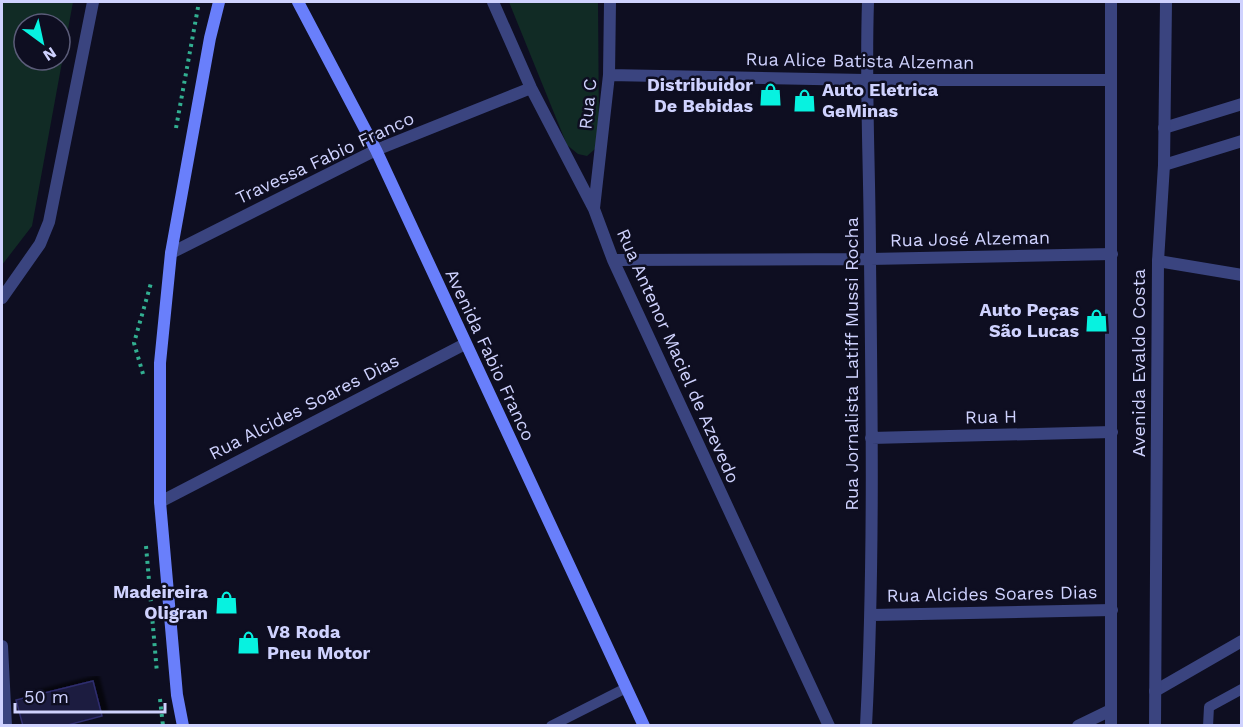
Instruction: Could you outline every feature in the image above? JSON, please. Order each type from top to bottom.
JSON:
[{"type":"main road","points":[[183,726],[177,695],[160,502],[160,363],[171,253],[210,38],[219,2]]},
{"type":"main road","name":"Avenida Fabio Franco","points":[[298,2],[376,150],[644,726]]},
{"type":"street","points":[[2,298],[40,244],[49,222],[93,2]]},
{"type":"street","name":"Rua Antenor Maciel de Azevedo","points":[[493,2],[531,88],[594,209],[613,260],[829,726]]},
{"type":"street","name":"Rua C","points":[[594,209],[609,75],[610,2]]},
{"type":"street","name":"Rua Jornalista Latiff Mussi Rocha","points":[[866,726],[872,615],[870,259],[865,80],[868,2]]},
{"type":"street","name":"Avenida Evaldo Costa","points":[[1111,2],[1112,726]]},
{"type":"street","name":"Avenida Evaldo Costa","points":[[1155,726],[1158,261],[1164,165],[1166,2]]},
{"type":"street","name":"Rua Alice Batista Alzeman","points":[[609,75],[865,80],[1110,80]]},
{"type":"street","name":"Travessa Fabio Franco","points":[[171,253],[376,150],[531,88]]},
{"type":"street","points":[[1164,128],[1242,104]]},
{"type":"street","points":[[1164,165],[1242,141]]},
{"type":"street","name":"Rua José Alzeman","points":[[613,260],[870,259],[1112,254]]},
{"type":"street","points":[[1158,261],[1242,275]]},
{"type":"street","name":"Rua Alcides Soares Dias","points":[[160,502],[465,344]]},
{"type":"street","name":"Rua H","points":[[871,438],[1112,432]]},
{"type":"street","name":"Rua Alcides Soares Dias","points":[[872,615],[1112,610]]},
{"type":"street","points":[[1155,691],[1242,641]]},
{"type":"street","points":[[2,646],[6,726]]},
{"type":"street","points":[[1078,726],[1112,710]]},
{"type":"lane","points":[[551,726],[626,688]]},
{"type":"lane","points":[[1208,726],[1209,707],[1242,689]]},
{"type":"green space","points":[[2,2],[73,2],[71,12],[12,12],[12,72],[60,72],[32,226],[2,265]]},
{"type":"green space","points":[[509,2],[598,2],[599,133],[595,149],[587,156],[578,154],[567,145]]},
{"type":"building","points":[[93,681],[102,716],[64,726],[23,726],[16,700]]},
{"type":"place","name":"Distribuidor De Bebidas","points":[[771,95]]},
{"type":"place","name":"Auto Eletrica GeMinas","points":[[804,100]]},
{"type":"place","name":"Auto Peças São Lucas","points":[[1097,320]]},
{"type":"place","name":"Madeireira Oligran","points":[[226,602]]},
{"type":"place","name":"V8 Roda Pneu Motor","points":[[249,642]]}]
